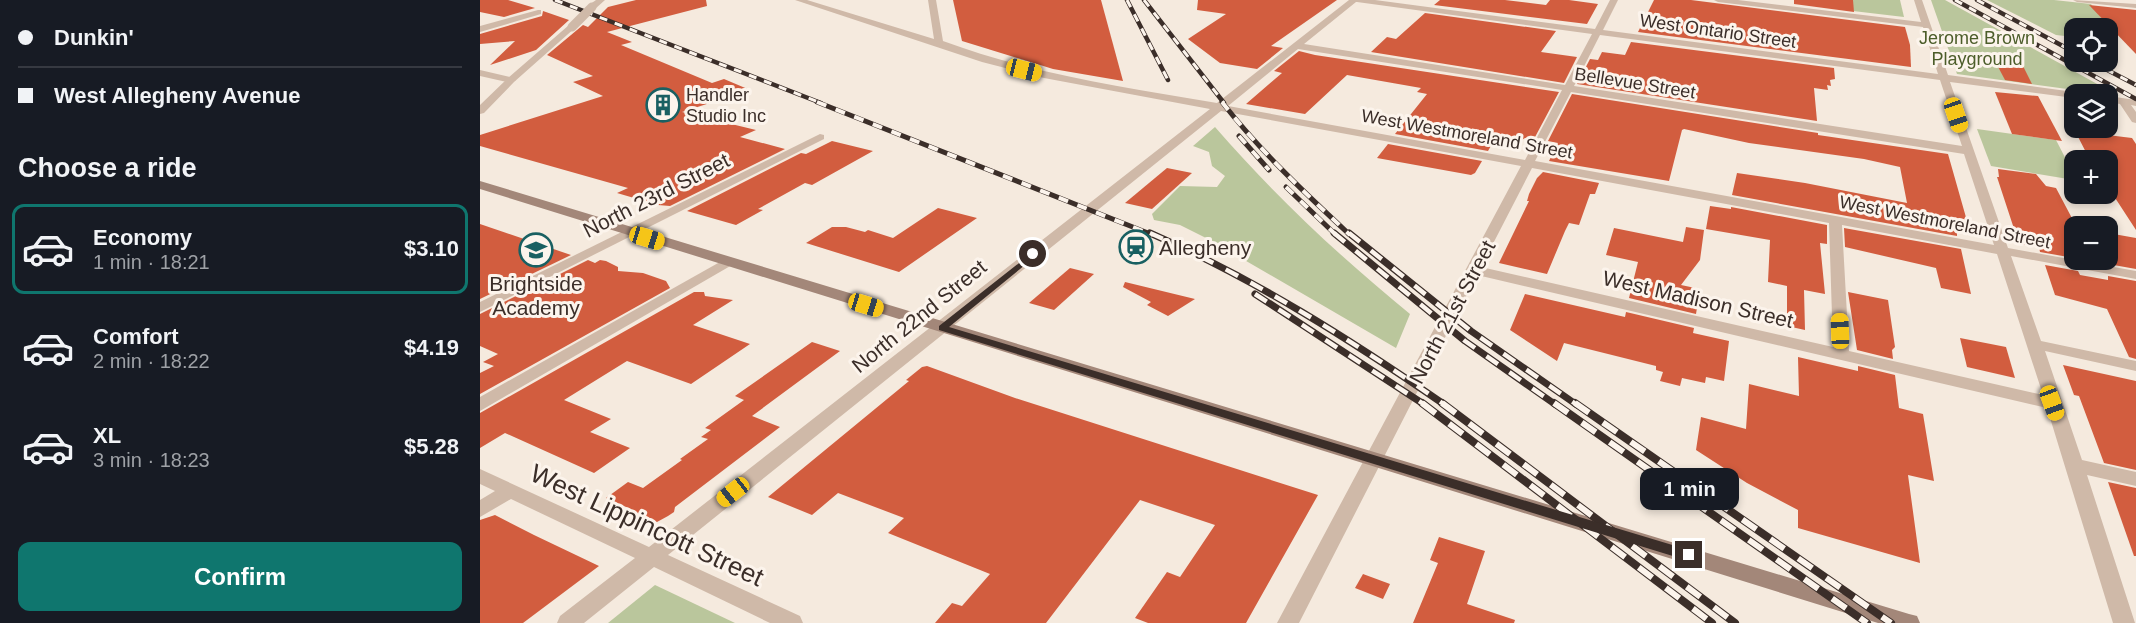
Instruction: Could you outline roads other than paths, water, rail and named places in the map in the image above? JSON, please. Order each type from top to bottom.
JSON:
[{"type":"main road","points":[[480,185],[1909,623]]},
{"type":"street","points":[[480,111],[511,80],[601,0]]},
{"type":"street","name":"West Westmoreland Street","points":[[799,0],[939,43],[985,60],[1044,75],[2136,276]]},
{"type":"street","points":[[932,0],[939,43]]},
{"type":"street","name":"West Ontario Street","points":[[1356,0],[2064,94]]},
{"type":"street","name":"North 22nd Street","points":[[568,623],[1356,0]]},
{"type":"street","name":"North 21st Street","points":[[1288,623],[1614,0]]},
{"type":"street","points":[[1718,0],[1925,25]]},
{"type":"street","points":[[1918,0],[2004,251],[2052,403],[2075,465],[2124,623]]},
{"type":"street","points":[[2077,0],[2136,6]]},
{"type":"street","points":[[480,29],[538,12]]},
{"type":"street","points":[[490,19],[501,23]]},
{"type":"street","name":"Bellevue Street","points":[[1297,46],[1968,151]]},
{"type":"street","points":[[480,73],[511,80]]},
{"type":"street","points":[[2118,100],[2136,103]]},
{"type":"street","points":[[2123,101],[2136,120]]},
{"type":"street","name":"North 23rd Street","points":[[480,308],[820,137]]},
{"type":"street","points":[[1835,219],[1841,353]]},
{"type":"street","points":[[480,405],[728,262]]},
{"type":"street","name":"West Madison Street","points":[[1474,270],[2052,403]]},
{"type":"street","points":[[2033,344],[2136,366]]},
{"type":"street","points":[[2075,465],[2136,479]]},
{"type":"street","name":"West Lippincott Street","points":[[480,476],[792,623]]},
{"type":"street","points":[[480,510],[509,490]]},
{"type":"railway","points":[[555,0],[821,103]]},
{"type":"railway","points":[[1127,0],[1168,80]]},
{"type":"railway","points":[[1144,0],[1224,103]]},
{"type":"railway","points":[[1955,0],[2136,99]]},
{"type":"railway","points":[[1977,0],[2064,47]]},
{"type":"railway","points":[[2111,72],[2136,85]]},
{"type":"railway","points":[[817,102],[1153,235]]},
{"type":"railway","points":[[1222,102],[1267,155],[1350,235]]},
{"type":"railway","points":[[1239,136],[1269,170]]},
{"type":"railway","points":[[1286,187],[1336,235]]},
{"type":"railway","points":[[1150,233],[1265,290],[1374,357],[1445,405]]},
{"type":"railway","points":[[1334,233],[1465,341],[1556,405]]},
{"type":"railway","points":[[1349,233],[1471,331],[1577,405]]},
{"type":"railway","points":[[1255,294],[1422,403]]},
{"type":"railway","points":[[1422,403],[1712,623]]},
{"type":"railway","points":[[1442,403],[1735,623]]},
{"type":"railway","points":[[1554,403],[1867,623]]},
{"type":"railway","points":[[1575,403],[1891,623]]},
{"type":"place","name":"Handler Studio Inc","points":[[663,105]]},
{"type":"place","name":"Allegheny","points":[[1136,247]]},
{"type":"place","name":"Brightside Academy","points":[[536,250]]},
{"type":"park label","name":"Jerome Brown Playground","points":[[1977,48]]}]
